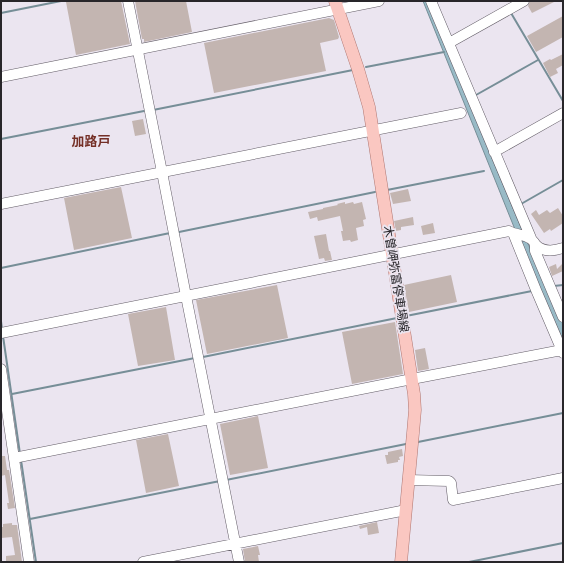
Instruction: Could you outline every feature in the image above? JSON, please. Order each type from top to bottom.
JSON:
[{"type":"main road","name":"木曽岬弥富停車場線","points":[[336,5],[369,107],[414,394],[415,410],[401,562]]},
{"type":"street","points":[[128,1],[240,562]]},
{"type":"street","points":[[1,76],[137,49],[336,5],[378,1]]},
{"type":"street","points":[[431,1],[563,316]]},
{"type":"street","points":[[449,43],[524,1]]},
{"type":"street","points":[[1,204],[461,113]]},
{"type":"street","points":[[494,152],[563,113]]},
{"type":"street","points":[[1,333],[508,231],[531,240],[539,247],[546,250],[563,248]]},
{"type":"street","points":[[14,458],[562,350],[513,233]]},
{"type":"street","points":[[1,369],[29,562]]},
{"type":"street","points":[[408,480],[449,481],[451,483],[453,500],[563,478]]},
{"type":"street","points":[[143,562],[406,510]]},
{"type":"water","points":[[423,1],[427,1],[522,230],[563,323],[563,342],[516,232]]},
{"type":"building","points":[[121,1],[130,44],[76,55],[66,2]]},
{"type":"building","points":[[135,1],[186,1],[192,32],[144,42],[144,39],[142,39]]},
{"type":"building","points":[[530,1],[556,1],[532,13],[528,6]]},
{"type":"building","points":[[563,16],[563,37],[536,52],[527,36]]},
{"type":"building","points":[[329,18],[334,20],[339,37],[338,39],[320,43],[326,71],[214,93],[204,43]]},
{"type":"building","points":[[563,54],[563,65],[556,69],[558,73],[550,77],[543,63]]},
{"type":"building","points":[[143,119],[146,134],[135,136],[132,121]]},
{"type":"building","points":[[121,187],[132,238],[74,250],[64,198]]},
{"type":"building","points":[[408,189],[411,201],[393,204],[390,193]]},
{"type":"building","points":[[345,202],[345,204],[353,202],[354,204],[362,202],[366,219],[363,220],[364,226],[356,228],[358,240],[351,242],[350,240],[343,241],[340,216],[318,221],[317,217],[310,219],[308,212]]},
{"type":"building","points":[[558,208],[563,216],[563,223],[551,231],[550,229],[544,233],[531,214],[536,210],[539,215],[547,210],[550,213]]},
{"type":"building","points":[[413,217],[414,225],[401,227],[401,230],[396,231],[394,221]]},
{"type":"building","points":[[433,223],[435,233],[423,235],[421,226]]},
{"type":"building","points":[[326,234],[332,260],[325,261],[324,258],[319,259],[314,236]]},
{"type":"building","points":[[563,263],[563,271],[552,276],[549,267],[556,264],[557,269]]},
{"type":"building","points":[[451,275],[457,302],[409,312],[404,285]]},
{"type":"building","points":[[277,285],[288,338],[207,354],[196,300]]},
{"type":"building","points":[[166,307],[175,360],[138,366],[128,314]]},
{"type":"building","points":[[395,322],[403,374],[352,384],[342,332]]},
{"type":"building","points":[[425,348],[429,369],[418,371],[415,350]]},
{"type":"building","points":[[258,416],[268,468],[230,475],[220,424]]},
{"type":"building","points":[[168,434],[179,486],[146,493],[136,440]]},
{"type":"building","points":[[402,449],[403,456],[399,457],[400,460],[398,460],[398,462],[387,464],[385,455],[388,455],[388,452]]},
{"type":"building","points":[[1,456],[5,456],[7,470],[9,470],[15,508],[8,509],[7,503],[9,503],[5,475],[1,476]]},
{"type":"building","points":[[377,522],[379,533],[368,535],[367,527],[360,529],[359,526]]},
{"type":"building","points":[[12,523],[12,525],[17,525],[22,562],[6,562],[6,556],[15,555],[12,537],[1,538],[1,527],[3,527],[3,524]]},
{"type":"building","points":[[258,546],[260,555],[258,555],[259,562],[245,562],[243,549]]},
{"type":"waterway","points":[[1,13],[61,1]]},
{"type":"waterway","points":[[511,13],[563,101]]},
{"type":"waterway","points":[[366,67],[444,52]]},
{"type":"waterway","points":[[476,95],[538,60]]},
{"type":"waterway","points":[[153,110],[353,70]]},
{"type":"waterway","points":[[1,139],[144,111]]},
{"type":"waterway","points":[[387,190],[484,171]]},
{"type":"waterway","points":[[521,204],[563,180]]},
{"type":"waterway","points":[[179,232],[375,192]]},
{"type":"waterway","points":[[1,268],[170,233]]},
{"type":"waterway","points":[[554,286],[563,285]]},
{"type":"waterway","points":[[406,316],[532,291]]},
{"type":"waterway","points":[[203,357],[397,318]]},
{"type":"waterway","points":[[1,321],[2,329]]},
{"type":"waterway","points":[[3,336],[20,454]]},
{"type":"waterway","points":[[12,394],[195,358]]},
{"type":"waterway","points":[[418,442],[563,413]]},
{"type":"waterway","points":[[226,480],[406,444]]},
{"type":"waterway","points":[[21,460],[36,562]]},
{"type":"waterway","points":[[30,519],[220,481]]},
{"type":"waterway","points":[[469,562],[563,543]]},
{"type":"district","name":"加路戸","points":[[91,141]]}]
